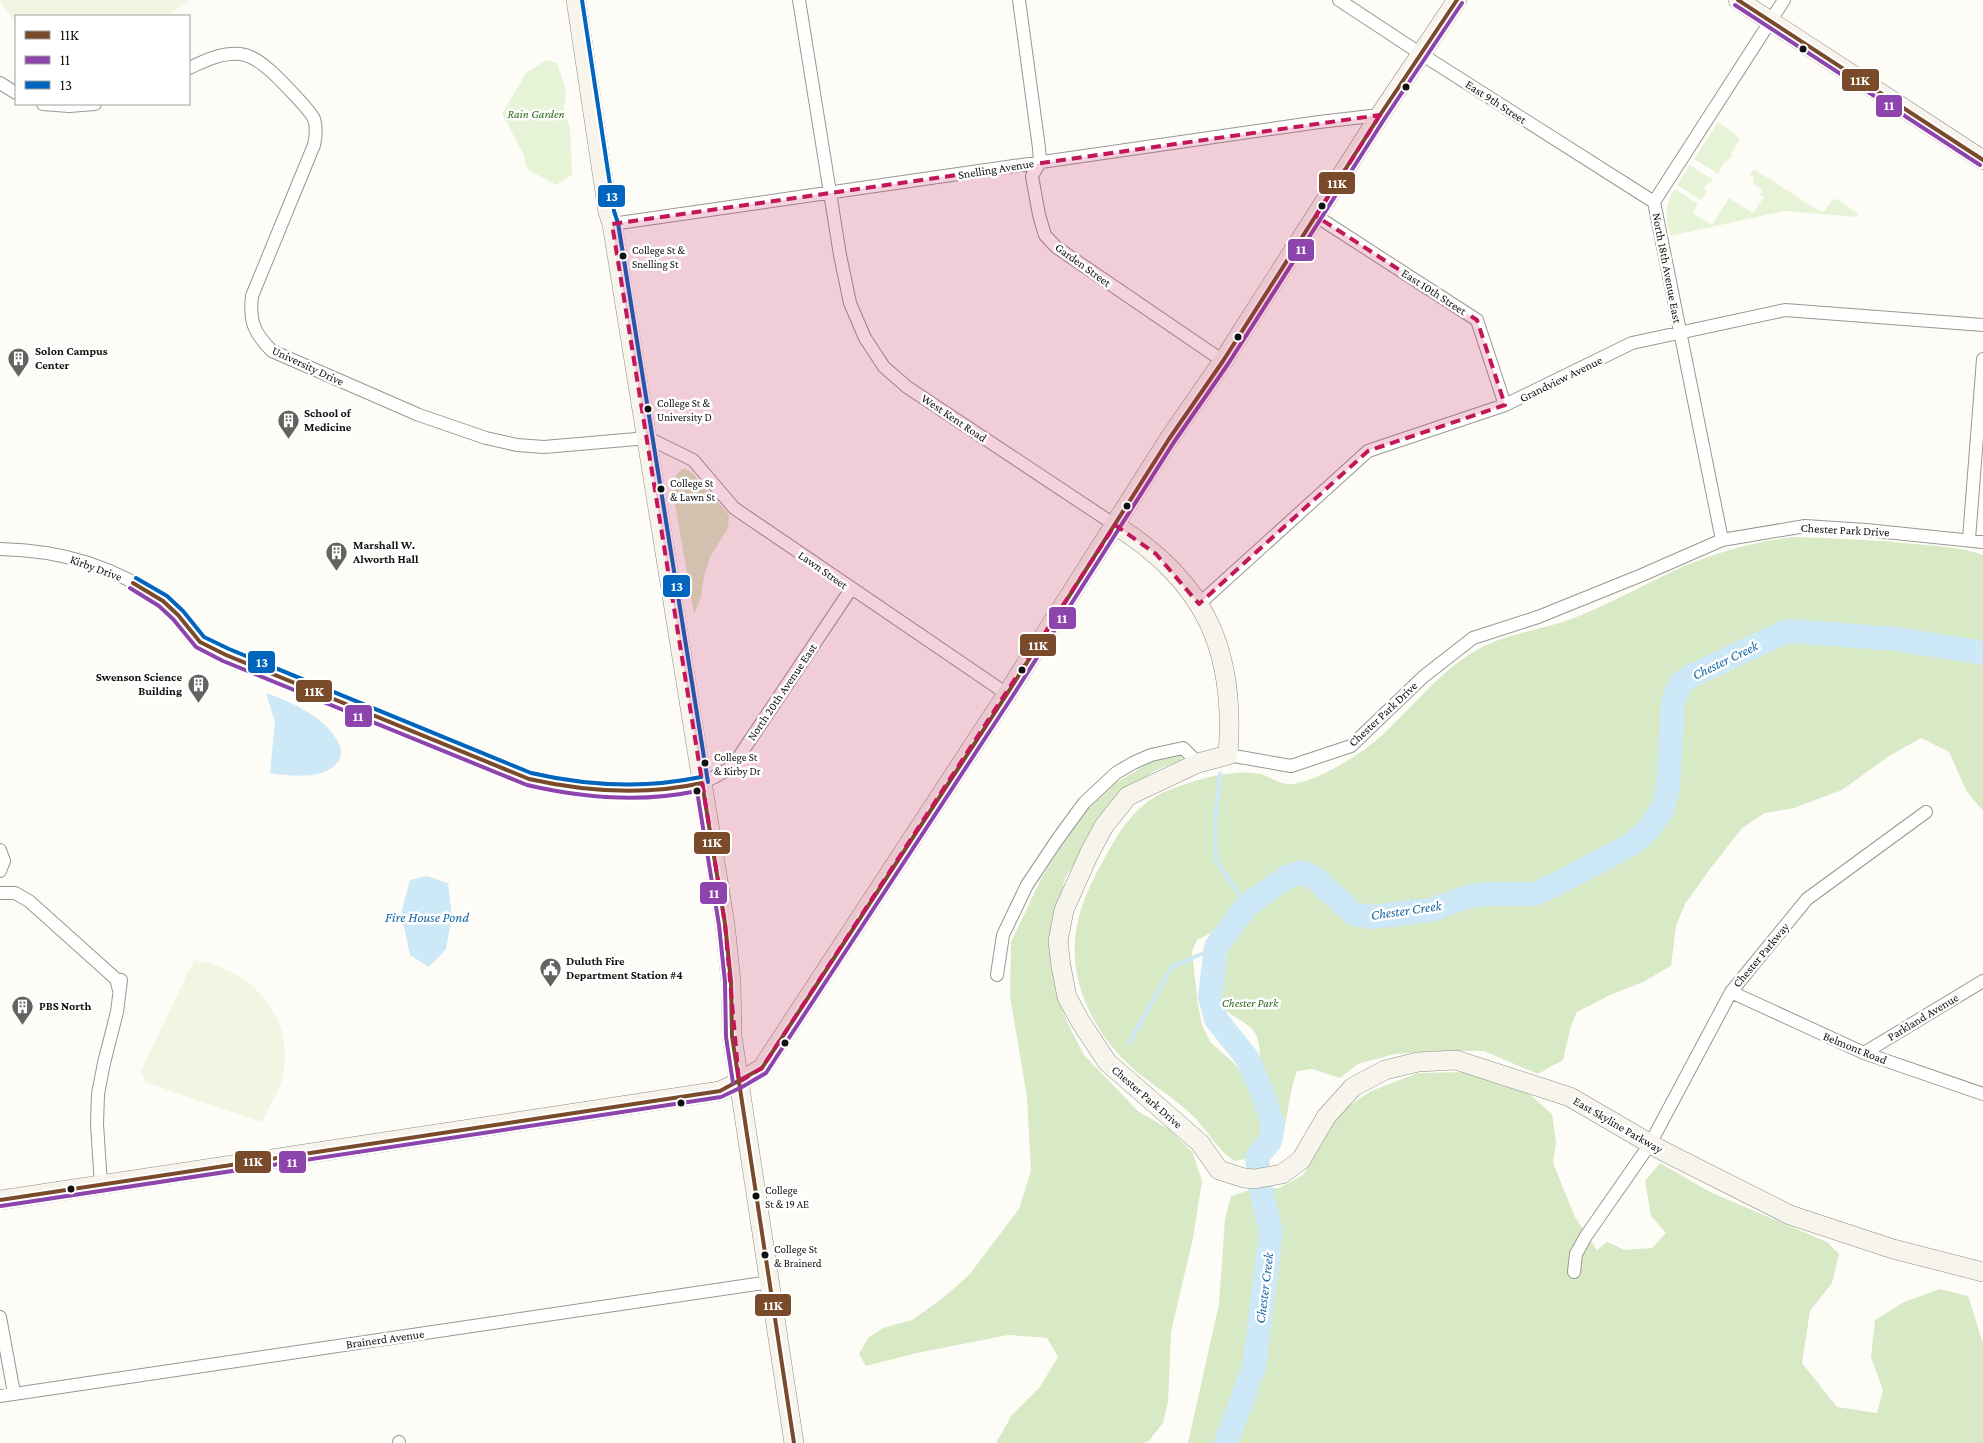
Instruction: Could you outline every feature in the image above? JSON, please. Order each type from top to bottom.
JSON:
[{"type":"street","points":[[576,0],[608,212],[612,224],[648,438],[725,924],[731,982],[732,1036],[794,1443]]},
{"type":"street","name":"West Kent Road","points":[[799,0],[850,302],[865,338],[884,367],[907,387],[1149,548],[1169,566],[1199,604],[1211,628],[1221,655],[1227,678],[1230,720],[1228,755]]},
{"type":"street","name":"Garden Street","points":[[1019,0],[1038,134],[1040,162],[1032,176],[1044,235],[1070,257],[1223,361]]},
{"type":"street","name":"East 9th Street","points":[[1339,0],[1654,202]]},
{"type":"street","points":[[0,1200],[720,1091],[762,1068],[1007,694],[1169,439],[1223,361],[1380,115],[1457,0]]},
{"type":"street","points":[[1738,0],[1983,160]]},
{"type":"street","name":"North 18th Avenue East","points":[[1722,540],[1654,202],[1784,0]]},
{"type":"street","name":"University Drive","points":[[190,68],[215,57],[228,54],[241,54],[252,57],[268,68],[308,109],[315,123],[314,145],[252,296],[250,310],[254,328],[260,340],[272,351],[419,415],[486,438],[516,445],[544,447],[648,438]]},
{"type":"street","points":[[0,83],[15,93]]},
{"type":"street","points":[[56,105],[82,105]]},
{"type":"street","name":"Snelling Avenue","points":[[612,224],[1319,122],[1380,115]]},
{"type":"street","name":"East 10th Street","points":[[1316,216],[1477,320],[1506,405]]},
{"type":"street","name":"Grandview Avenue","points":[[1199,604],[1368,451],[1506,405],[1632,344],[1785,310],[1983,324]]},
{"type":"street","points":[[1969,539],[1983,359]]},
{"type":"street","name":"Lawn Street","points":[[648,438],[693,460],[734,508],[1007,694]]},
{"type":"street","name":"Chester Park Drive","points":[[1225,1172],[1219,1170],[1200,1143],[1107,1062],[1080,1021],[1067,997],[1060,966],[1058,941],[1064,910],[1089,854],[1104,826],[1128,796],[1198,763],[1228,755],[1291,766],[1351,746],[1423,677],[1473,638],[1538,617],[1722,540],[1805,526],[1969,539],[1983,542]]},
{"type":"street","name":"Kirby Drive","points":[[0,549],[50,553],[90,564],[119,575],[163,601],[178,615],[200,642],[226,655]]},
{"type":"street","name":"North 20th Avenue East","points":[[702,783],[732,767],[851,589]]},
{"type":"street","points":[[265,672],[529,779],[561,787],[639,791],[685,788],[702,783]]},
{"type":"street","points":[[997,975],[1003,935],[1027,885],[1084,803],[1116,773],[1151,755],[1182,748],[1198,763]]},
{"type":"street","name":"Chester Parkway","points":[[1574,1272],[1576,1254],[1586,1236],[1650,1144],[1731,992],[1807,899],[1926,812]]},
{"type":"street","points":[[0,850],[4,861],[0,871]]},
{"type":"street","points":[[0,892],[15,893],[29,902],[116,979],[120,985],[117,1012],[98,1094],[97,1124],[101,1185]]},
{"type":"street","name":"Parkland Avenue","points":[[1864,1053],[1983,981]]},
{"type":"street","name":"Belmont Road","points":[[1731,992],[1864,1053],[1983,1094]]},
{"type":"street","name":"East Skyline Parkway","points":[[1225,1172],[1254,1179],[1282,1174],[1301,1160],[1326,1117],[1353,1087],[1385,1070],[1418,1062],[1456,1060],[1570,1097],[1650,1144],[1790,1215],[1893,1249],[1983,1272]]},
{"type":"street","name":"Brainerd Avenue","points":[[0,1396],[770,1282]]},
{"type":"street","points":[[0,1317],[14,1393]]},
{"type":"highlighted area","points":[[1380,115],[1316,216],[1477,320],[1505,405],[1368,451],[1199,604],[1156,554],[1115,525],[762,1068],[739,1082],[725,924],[612,224]]},
{"type":"green space","points":[[0,0],[190,0],[168,15],[15,15],[15,23]]},
{"type":"green space","name":"Rain Garden","points":[[546,60],[557,63],[566,89],[564,109],[570,128],[572,175],[556,185],[527,169],[523,153],[502,114],[526,73]]},
{"type":"green space","points":[[1718,122],[1734,133],[1740,140],[1731,154],[1733,156],[1723,164],[1718,174],[1694,159]]},
{"type":"green space","points":[[1690,165],[1713,180],[1704,189],[1707,192],[1701,200],[1677,185]]},
{"type":"green space","points":[[1754,169],[1819,211],[1824,212],[1832,200],[1837,199],[1855,211],[1859,217],[1785,211],[1670,236],[1666,211],[1675,189],[1698,204],[1693,213],[1712,225],[1729,198],[1753,213],[1764,197],[1760,195],[1763,190],[1753,183],[1754,178],[1750,175]]},
{"type":"green space","points":[[685,468],[693,474],[729,515],[728,528],[710,557],[704,576],[701,597],[694,614],[672,487],[679,471]]},
{"type":"green space","name":"Chester Park","points":[[1792,537],[1932,545],[1983,555],[1983,811],[1967,792],[1949,752],[1921,738],[1889,756],[1842,790],[1794,808],[1765,813],[1742,828],[1685,904],[1676,926],[1671,966],[1643,982],[1610,995],[1577,1012],[1571,1026],[1563,1060],[1538,1074],[1484,1051],[1438,1051],[1395,1054],[1358,1064],[1340,1078],[1312,1069],[1297,1071],[1280,1146],[1266,1153],[1272,1140],[1276,1121],[1273,1100],[1262,1082],[1256,1035],[1253,1030],[1225,1010],[1216,1001],[1214,989],[1226,939],[1215,931],[1197,940],[1192,951],[1198,1005],[1202,1025],[1211,1043],[1235,1064],[1250,1085],[1255,1084],[1261,1104],[1262,1131],[1257,1149],[1252,1158],[1234,1161],[1228,1156],[1191,1114],[1131,1067],[1100,1030],[1091,1014],[1078,980],[1075,962],[1077,926],[1087,892],[1109,850],[1122,829],[1147,802],[1179,786],[1226,774],[1260,774],[1287,784],[1302,782],[1318,776],[1341,765],[1364,750],[1395,723],[1438,679],[1453,666],[1482,647],[1495,641],[1574,618],[1699,560],[1761,542]]},
{"type":"green space","points":[[1180,755],[1182,760],[1156,770],[1135,783],[1081,853],[1065,878],[1057,912],[1052,954],[1057,996],[1068,1024],[1084,1055],[1138,1111],[1170,1130],[1193,1153],[1202,1181],[1193,1238],[1171,1332],[1168,1402],[1163,1423],[1148,1442],[1142,1443],[996,1443],[1012,1415],[1040,1387],[1058,1357],[1047,1338],[1008,1335],[917,1353],[866,1366],[859,1354],[868,1338],[883,1328],[912,1320],[944,1297],[969,1275],[1019,1209],[1031,1171],[1027,1097],[1010,996],[1011,942],[1043,875],[1079,819],[1107,788],[1156,759]]},
{"type":"green space","points":[[194,960],[213,965],[246,981],[260,993],[271,1007],[279,1024],[284,1042],[284,1070],[277,1093],[261,1122],[145,1082],[141,1071]]},
{"type":"green space","points":[[1466,1072],[1526,1091],[1552,1114],[1556,1142],[1553,1163],[1575,1217],[1597,1250],[1607,1242],[1625,1250],[1652,1248],[1666,1233],[1651,1216],[1645,1181],[1660,1163],[1710,1192],[1827,1242],[1839,1254],[1832,1283],[1810,1311],[1802,1363],[1837,1407],[1877,1413],[1883,1390],[1871,1357],[1875,1320],[1904,1302],[1940,1289],[1968,1296],[1983,1343],[1983,1443],[1188,1443],[1219,1304],[1225,1219],[1231,1196],[1250,1190],[1279,1188],[1303,1175],[1340,1112],[1371,1091],[1418,1073]]},
{"type":"water","points":[[266,693],[298,706],[327,727],[341,750],[339,760],[333,767],[317,774],[297,776],[270,773],[275,722]]},
{"type":"water","name":"Fire House Pond","points":[[427,876],[448,883],[452,917],[446,949],[429,967],[410,955],[401,913],[410,880]]},
{"type":"waterway","name":"Chester Creek","points":[[1226,1443],[1254,1367],[1271,1233],[1259,1179],[1257,1157],[1270,1141],[1273,1125],[1264,1096],[1247,1058],[1216,1019],[1210,997],[1216,947],[1247,905],[1287,877],[1300,872],[1315,878],[1354,914],[1371,917],[1431,910],[1470,896],[1534,894],[1555,885],[1632,844],[1648,830],[1662,810],[1668,788],[1673,702],[1680,684],[1693,675],[1787,631],[1896,639],[1983,653]]},
{"type":"waterway","points":[[1220,774],[1215,821],[1216,861],[1247,905]]},
{"type":"waterway","points":[[1129,1043],[1171,968],[1216,947]]},
{"type":"tunnel","points":[[226,655],[265,672]]},
{"type":"transit line","name":"13","points":[[582,0],[614,211],[618,223],[708,782]]},
{"type":"transit line","name":"11K","points":[[0,1200],[720,1091],[762,1068],[1007,694],[1169,439],[1223,361],[1380,115],[1457,0]]},
{"type":"transit line","name":"11K","points":[[1738,0],[1983,160]]},
{"type":"transit line","name":"11","points":[[1,1206],[721,1097],[766,1073],[1012,697],[1174,442],[1228,364],[1385,118],[1462,3]]},
{"type":"transit line","name":"11","points":[[1735,5],[1980,165]]},
{"type":"transit line","name":"13","points":[[136,578],[167,596],[183,611],[204,637],[531,773],[574,781],[616,784],[658,783],[701,777]]},
{"type":"transit line","name":"11K","points":[[133,583],[163,601],[178,615],[200,642],[226,655],[529,779],[572,787],[616,791],[659,790],[702,783],[725,924],[731,982],[732,1036],[794,1443]]},
{"type":"transit line","name":"11","points":[[130,588],[159,606],[173,619],[196,647],[223,661],[527,785],[591,796],[633,798],[676,795],[697,791],[719,925],[725,982],[726,1037],[733,1083]]},
{"type":"place","name":"College St & Snelling St","points":[[623,256]]},
{"type":"place","name":"Solon Campus Center","points":[[19,377]]},
{"type":"place","name":"College St & University D","points":[[648,409]]},
{"type":"place","name":"School of Medicine","points":[[288,439]]},
{"type":"place","name":"College St & Lawn St","points":[[661,489]]},
{"type":"place","name":"Marshall W. Alworth Hall","points":[[337,571]]},
{"type":"place","name":"Swenson Science Building","points":[[198,703]]},
{"type":"place","name":"College St & Kirby Dr","points":[[705,763]]},
{"type":"place","name":"Duluth Fire Department Station #4","points":[[550,987]]},
{"type":"place","name":"PBS North","points":[[23,1025]]},
{"type":"place","name":"College St & 19 AE","points":[[756,1196]]},
{"type":"place","name":"College St & Brainerd","points":[[765,1255]]}]
